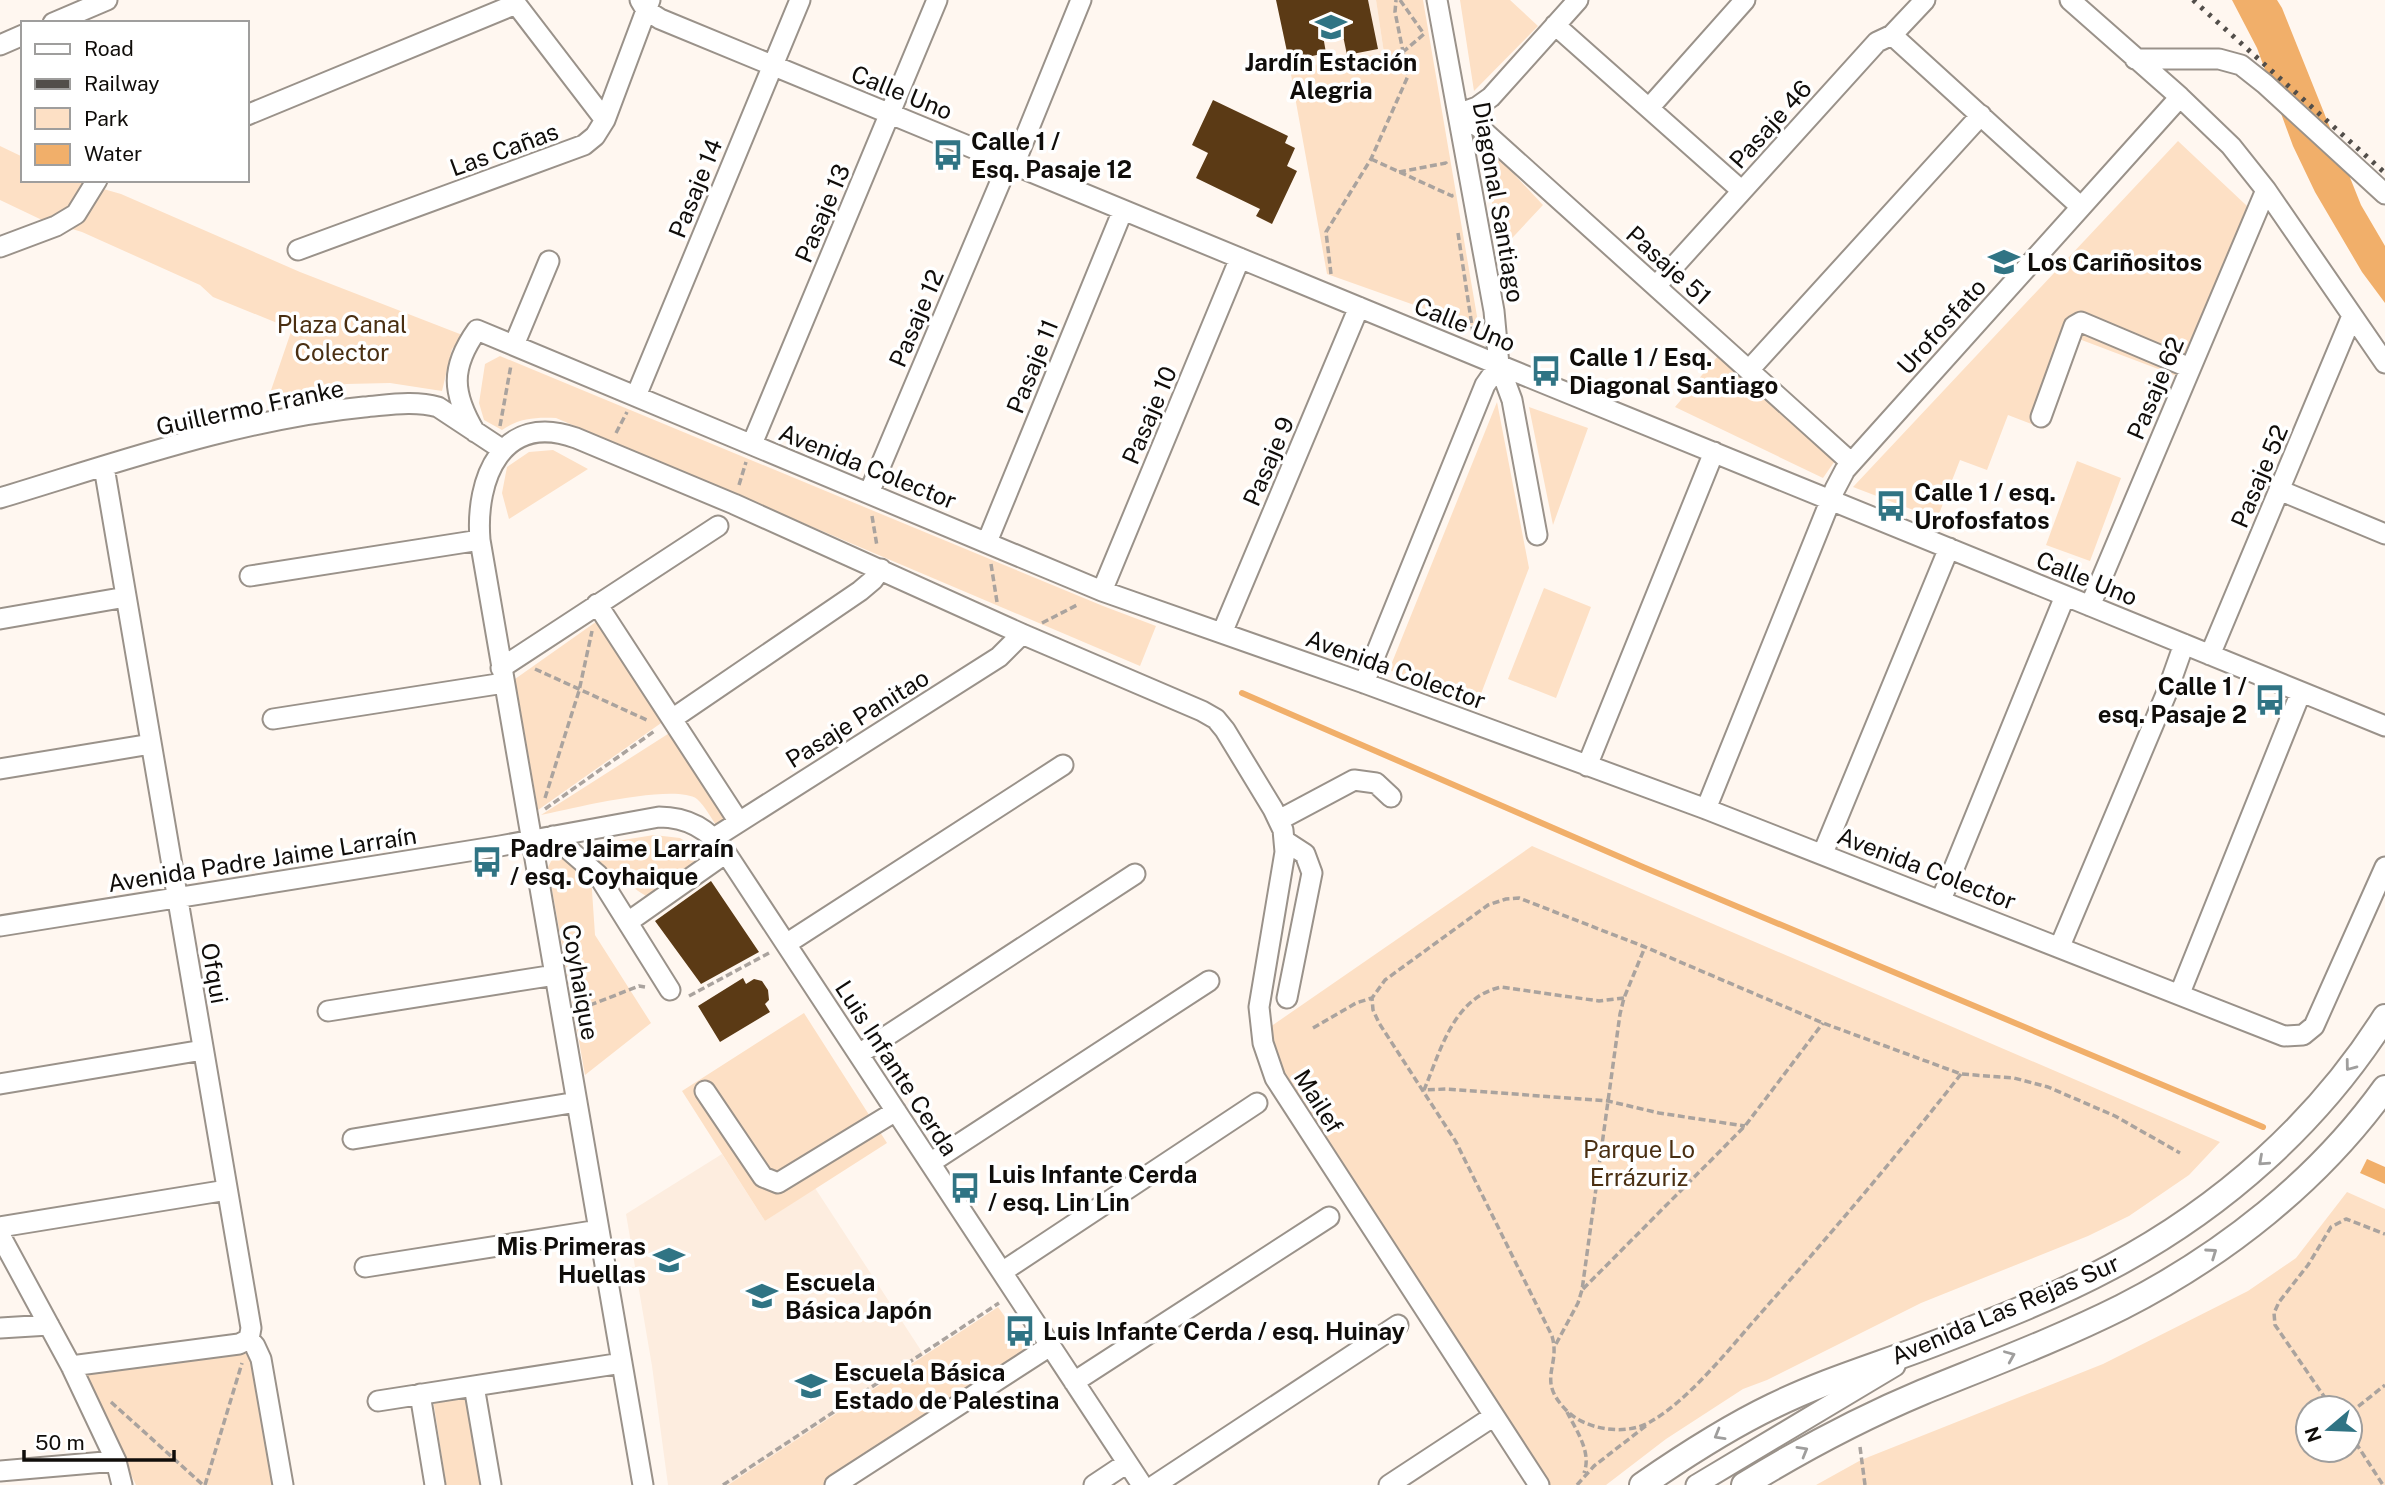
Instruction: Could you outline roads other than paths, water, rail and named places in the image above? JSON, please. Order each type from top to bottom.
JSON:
[{"type":"main road","name":"Avenida Las Rejas Sur","points":[[1642,1485],[1708,1441],[1771,1407],[1844,1375],[1939,1342],[2109,1268],[2185,1223],[2220,1198],[2273,1153],[2312,1113],[2353,1063],[2385,1017]]},
{"type":"main road","name":"Avenida Las Rejas Sur","points":[[1744,1485],[1844,1429],[2099,1317],[2184,1272],[2283,1199],[2353,1130],[2385,1088]]},
{"type":"street","points":[[58,21],[107,0]]},
{"type":"street","name":"Pasaje 14","points":[[636,396],[800,0]]},
{"type":"street","name":"Pasaje 13","points":[[752,444],[937,0]]},
{"type":"street","name":"Pasaje 12","points":[[869,493],[1002,178],[1014,165],[1081,0]]},
{"type":"street","name":"Diagonal Santiago","points":[[1437,0],[1494,311],[1499,365],[1512,400],[1537,535]]},
{"type":"street","points":[[1458,114],[1477,107],[1491,97],[1578,0]]},
{"type":"street","points":[[1649,108],[1745,0]]},
{"type":"street","name":"Pasaje 46","points":[[1656,286],[1877,42],[1892,35],[1925,0]]},
{"type":"street","points":[[2070,0],[2231,146],[2266,190],[2385,363]]},
{"type":"street","points":[[248,115],[515,2],[605,120]]},
{"type":"street","name":"Calle Uno","points":[[646,3],[660,19],[2385,726]]},
{"type":"street","name":"Las Cañas","points":[[298,250],[584,145],[595,136],[605,120],[646,3]]},
{"type":"street","points":[[1555,25],[1742,191]]},
{"type":"street","points":[[1892,35],[2081,207]]},
{"type":"street","points":[[0,45],[21,37]]},
{"type":"street","points":[[2135,59],[2230,60],[2241,65],[2385,194]]},
{"type":"street","name":"Urofosfato","points":[[1706,808],[1840,479],[1852,462],[2180,97]]},
{"type":"street","name":"Pasaje 51","points":[[1458,114],[1480,128],[1845,457]]},
{"type":"street","points":[[1749,370],[1981,115]]},
{"type":"street","points":[[0,247],[56,226],[76,214],[96,182]]},
{"type":"street","name":"Pasaje 62","points":[[2090,606],[2266,190]]},
{"type":"street","name":"Pasaje 11","points":[[988,542],[1123,210]]},
{"type":"street","name":"Pasaje 10","points":[[1102,591],[1240,258]]},
{"type":"street","points":[[514,345],[549,261]]},
{"type":"street","name":"Pasaje 9","points":[[1222,633],[1359,307]]},
{"type":"street","name":"Pasaje 52","points":[[2210,655],[2352,316]]},
{"type":"street","points":[[2042,417],[2074,326],[2081,322],[2190,368]]},
{"type":"street","name":"Avenida Colector","points":[[475,432],[458,398],[456,381],[458,365],[477,330],[1102,591],[1706,808],[2284,1036],[2303,1035],[2317,1020],[2385,867]]},
{"type":"street","points":[[1364,683],[1485,386],[1499,365]]},
{"type":"street","name":"Guillermo Franke","points":[[0,498],[233,430],[326,411],[392,404],[427,404],[438,407],[500,448]]},
{"type":"street","points":[[500,448],[525,435],[551,431],[564,433],[734,504],[1022,634]]},
{"type":"street","name":"Coyhaique","points":[[500,448],[483,488],[479,505],[480,540],[507,670],[531,840],[643,1485]]},
{"type":"street","points":[[1587,766],[1714,452]]},
{"type":"street","name":"Ofqui","points":[[104,467],[251,1328],[249,1339],[256,1346],[261,1359],[283,1485]]},
{"type":"street","points":[[2279,490],[2385,534]]},
{"type":"street","points":[[273,719],[507,670],[597,604],[718,526]]},
{"type":"street","points":[[250,576],[480,540]]},
{"type":"street","points":[[1823,853],[1949,548]]},
{"type":"street","points":[[667,722],[860,591],[881,569]]},
{"type":"street","points":[[1941,900],[2065,596]]},
{"type":"street","points":[[0,619],[126,597]]},
{"type":"street","points":[[597,604],[667,722],[739,822]]},
{"type":"street","name":"Mailef","points":[[1022,634],[1202,711],[1216,719],[1225,730],[1279,820],[1285,841],[1259,1007],[1264,1043],[1275,1078],[1539,1485]]},
{"type":"street","name":"Pasaje Panitao","points":[[628,922],[720,846],[739,822],[999,657],[1022,634]]},
{"type":"street","points":[[2060,946],[2167,692],[2184,644]]},
{"type":"street","points":[[2180,993],[2301,692]]},
{"type":"street","points":[[0,769],[151,744]]},
{"type":"street","points":[[786,944],[1063,765]]},
{"type":"street","points":[[1279,820],[1354,780],[1376,783],[1391,797]]},
{"type":"street","name":"Luis Infante Cerda","points":[[531,840],[671,817],[692,822],[720,846],[1142,1485]]},
{"type":"street","points":[[553,836],[598,875],[670,990]]},
{"type":"street","name":"Avenida Padre Jaime Larraín","points":[[0,926],[531,840]]},
{"type":"street","points":[[1285,841],[1305,854],[1312,873],[1287,998]]},
{"type":"street","points":[[859,1055],[1135,874]]},
{"type":"street","points":[[328,1011],[555,975]]},
{"type":"street","points":[[930,1163],[1209,981]]},
{"type":"street","points":[[0,1084],[203,1051]]},
{"type":"street","points":[[705,1091],[763,1177],[778,1183],[896,1111]]},
{"type":"street","points":[[353,1139],[577,1102]]},
{"type":"street","points":[[1002,1272],[1257,1103]]},
{"type":"street","points":[[0,1227],[227,1190]]},
{"type":"street","points":[[1074,1382],[1329,1217]]},
{"type":"street","points":[[365,1267],[599,1230]]},
{"type":"street","points":[[0,1235],[71,1366],[116,1461],[122,1485]]},
{"type":"street","points":[[0,1328],[49,1325]]},
{"type":"street","points":[[1154,1485],[1398,1325]]},
{"type":"street","points":[[71,1366],[239,1343],[249,1339]]},
{"type":"street","points":[[1696,1485],[1846,1394],[1939,1342]]},
{"type":"street","points":[[835,1485],[1050,1346]]},
{"type":"street","points":[[378,1401],[622,1363]]},
{"type":"street","points":[[474,1386],[491,1485]]},
{"type":"street","points":[[420,1394],[435,1485]]},
{"type":"street","points":[[1389,1485],[1494,1416]]},
{"type":"street","points":[[0,1471],[116,1461]]},
{"type":"street","points":[[1094,1485],[1127,1463]]},
{"type":"water","points":[[2232,0],[2277,0],[2282,8],[2361,205],[2385,246],[2385,303],[2362,272],[2315,192],[2293,146],[2257,48]]},
{"type":"water","points":[[2367,1159],[2385,1167],[2385,1184],[2360,1173]]},
{"type":"waterway","points":[[1242,693],[1643,867],[2263,1127]]},
{"type":"railway","points":[[2193,0],[2385,173]]},
{"type":"place","name":"Jardín Estación Alegria","points":[[1331,27]]},
{"type":"place","name":"Calle 1 / Esq. Pasaje 12","points":[[948,155]]},
{"type":"place","name":"Los Cariñositos","points":[[2004,262]]},
{"type":"place","name":"Calle 1 / Esq. Diagonal Santiago","points":[[1546,371]]},
{"type":"place","name":"Calle 1 / esq. Urofosfatos","points":[[1891,506]]},
{"type":"place","name":"Calle 1 / esq. Pasaje 2","points":[[2270,700]]},
{"type":"place","name":"Padre Jaime Larraín / esq. Coyhaique","points":[[487,862]]},
{"type":"place","name":"Luis Infante Cerda / esq. Lin Lin","points":[[965,1188]]},
{"type":"place","name":"Mis Primeras Huellas","points":[[669,1260]]},
{"type":"place","name":"Escuela Básica Japón","points":[[762,1296]]},
{"type":"place","name":"Luis Infante Cerda / esq. Huinay","points":[[1020,1331]]},
{"type":"place","name":"Escuela Básica Estado de Palestina","points":[[811,1386]]},
{"type":"park label","name":"Plaza Canal Colector","points":[[342,338]]},
{"type":"park label","name":"Parque Lo Errázuriz","points":[[1639,1163]]}]
